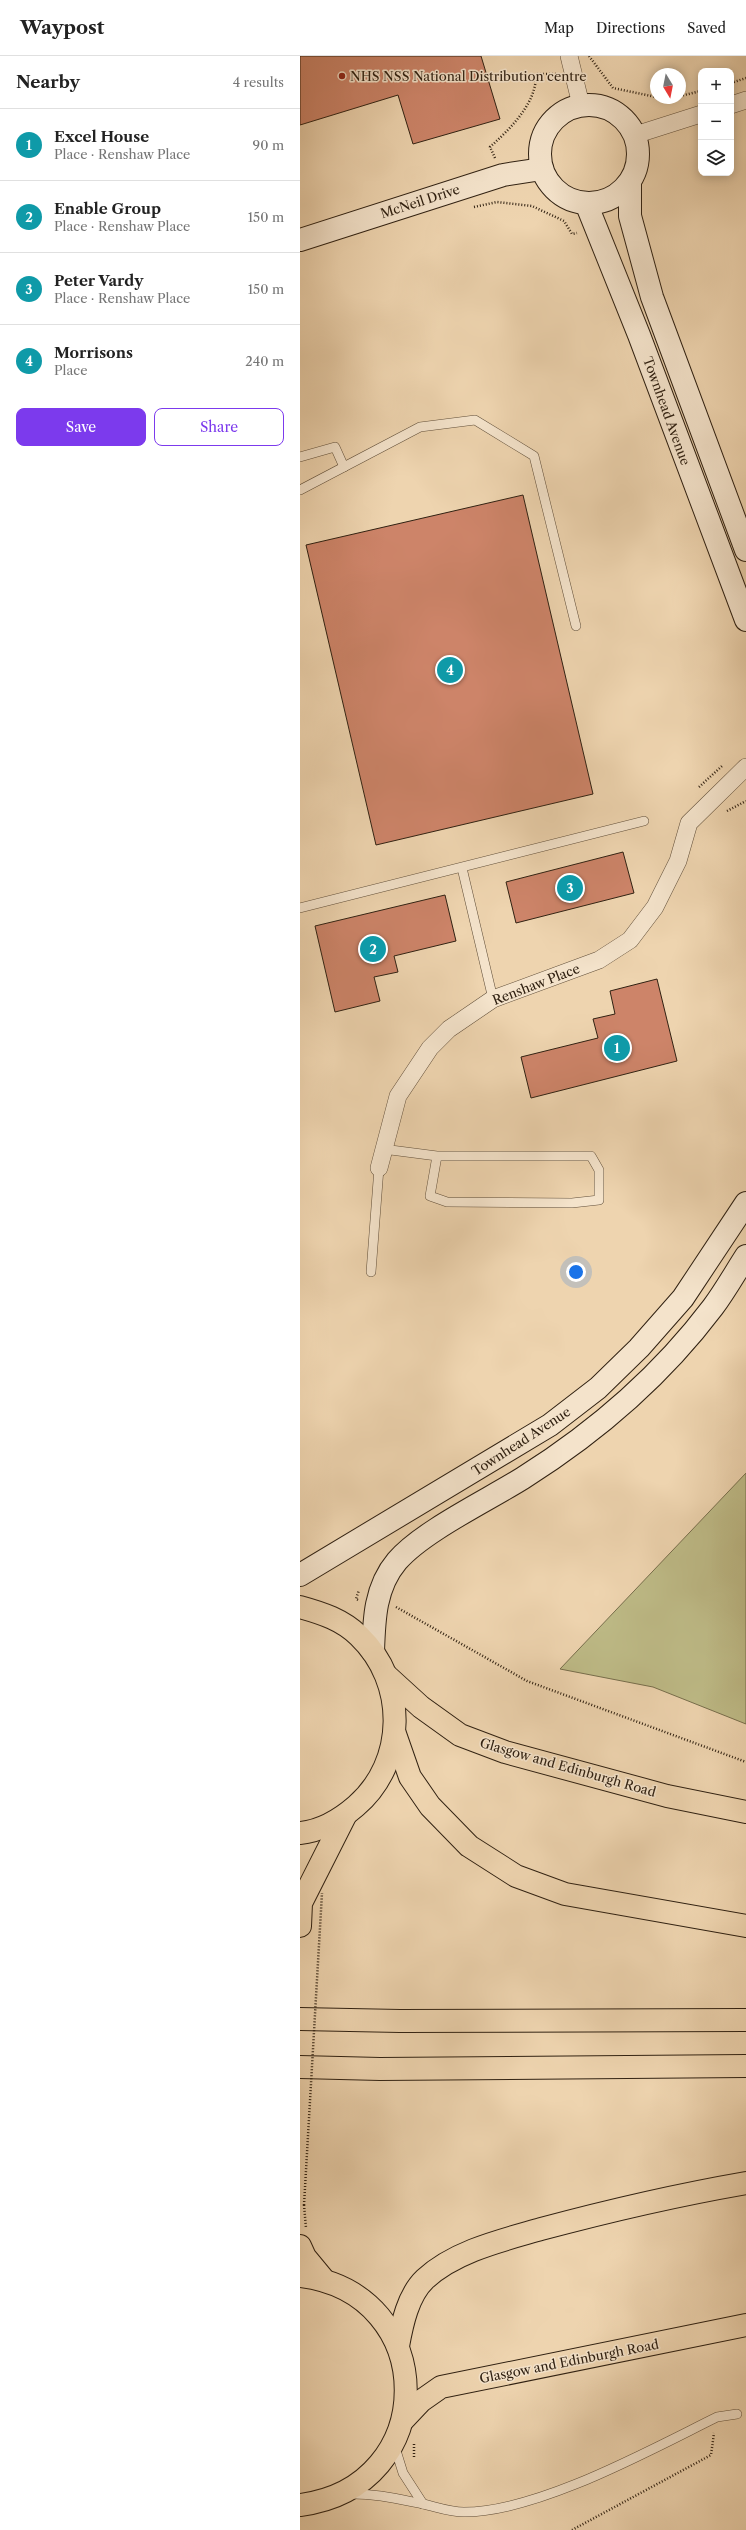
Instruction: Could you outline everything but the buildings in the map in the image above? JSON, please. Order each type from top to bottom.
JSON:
[{"type":"highway","points":[[300,1607],[321,1612],[341,1622],[359,1636],[373,1652],[387,1676],[393,1695],[395,1734],[410,1777],[430,1806],[468,1846],[516,1876],[565,1894],[746,1926]]},
{"type":"highway","name":"Glasgow and Edinburgh Road","points":[[387,1676],[421,1707],[460,1735],[497,1749],[667,1796],[746,1812]]},
{"type":"highway","points":[[300,1834],[324,1826],[345,1816],[364,1800],[379,1780],[389,1758],[395,1734]]},
{"type":"highway","points":[[300,1926],[301,1902],[345,1816]]},
{"type":"highway","points":[[300,2019],[448,2021],[746,2020]]},
{"type":"highway","points":[[300,2067],[388,2069],[746,2066]]},
{"type":"highway","points":[[398,2346],[402,2322],[411,2300],[424,2280],[440,2268],[463,2256],[504,2240],[585,2217],[746,2183]]},
{"type":"highway","points":[[303,2238],[305,2257],[324,2280]]},
{"type":"highway","points":[[300,2276],[324,2280],[348,2290],[369,2304],[386,2324],[398,2346],[406,2382],[404,2419],[394,2444],[380,2464],[363,2482],[341,2495],[318,2503],[300,2505]]},
{"type":"highway","name":"Glasgow and Edinburgh Road","points":[[404,2419],[421,2401],[441,2387],[746,2325]]},
{"type":"street","points":[[568,56],[581,105]]},
{"type":"street","points":[[734,104],[746,100]]},
{"type":"street","points":[[581,105],[598,105],[614,110],[626,120],[635,135],[639,151],[637,168],[630,183],[618,194],[603,202],[586,203],[572,200],[559,193],[549,182],[542,169],[540,152],[543,136],[549,126],[565,110],[581,105]]},
{"type":"street","points":[[635,135],[698,115]]},
{"type":"street","name":"McNeil Drive","points":[[300,240],[503,175],[542,169]]},
{"type":"street","name":"Townhead Avenue","points":[[630,183],[630,216],[652,297],[746,550]]},
{"type":"street","name":"Townhead Avenue","points":[[586,203],[597,227],[746,620]]},
{"type":"street","name":"Renshaw Place","points":[[379,1168],[383,1148],[398,1096],[430,1048],[449,1029],[494,999],[599,960],[630,940],[655,906],[678,861],[689,823],[708,802],[727,786],[746,766]]},
{"type":"street","name":"Renshaw Place","points":[[727,786],[746,782]]},
{"type":"street","name":"Townhead Avenue","points":[[300,1576],[550,1425],[598,1388],[639,1348],[683,1298],[746,1203]]},
{"type":"street","points":[[373,1652],[376,1603],[385,1577],[398,1560],[425,1538],[570,1447],[620,1409],[670,1359],[714,1307],[746,1256]]},
{"type":"lane","points":[[300,490],[420,427],[475,420],[534,456],[576,626]]},
{"type":"lane","points":[[300,457],[335,446],[344,467]]},
{"type":"lane","points":[[300,908],[644,822]]},
{"type":"lane","points":[[462,868],[494,999]]},
{"type":"lane","points":[[383,1148],[437,1156],[591,1156],[598,1170],[599,1200],[572,1203],[446,1202],[430,1196],[437,1156]]},
{"type":"lane","name":"Renshaw Place","points":[[371,1272],[379,1168]]},
{"type":"lane","points":[[341,2495],[369,2494],[423,2504],[449,2511],[465,2512],[507,2508],[573,2485],[717,2417],[737,2414]]},
{"type":"lane","points":[[394,2444],[403,2473],[423,2504]]},
{"type":"path","points":[[504,203],[503,175],[490,147],[520,117],[536,81],[536,74],[573,73],[590,58],[613,88],[650,96]]},
{"type":"path","points":[[734,81],[746,78]]},
{"type":"path","points":[[686,95],[698,92]]},
{"type":"path","points":[[470,207],[504,203],[532,206],[564,221],[572,234],[597,227]]},
{"type":"path","points":[[393,1606],[527,1682],[746,1762]]},
{"type":"path","points":[[303,2238],[322,1893]]},
{"type":"path","points":[[572,2530],[711,2455],[717,2417]]},
{"type":"shaded area","points":[[746,1473],[746,1724],[653,1687],[560,1669]]},
{"type":"place","name":"NHS NSS National Distribution centre","points":[[342,76]]},
{"type":"place","name":"Morrisons","points":[[450,670]]},
{"type":"place","name":"Peter Vardy","points":[[570,888]]},
{"type":"place","name":"Enable Group","points":[[373,949]]},
{"type":"place","name":"Excel House","points":[[617,1048]]}]
